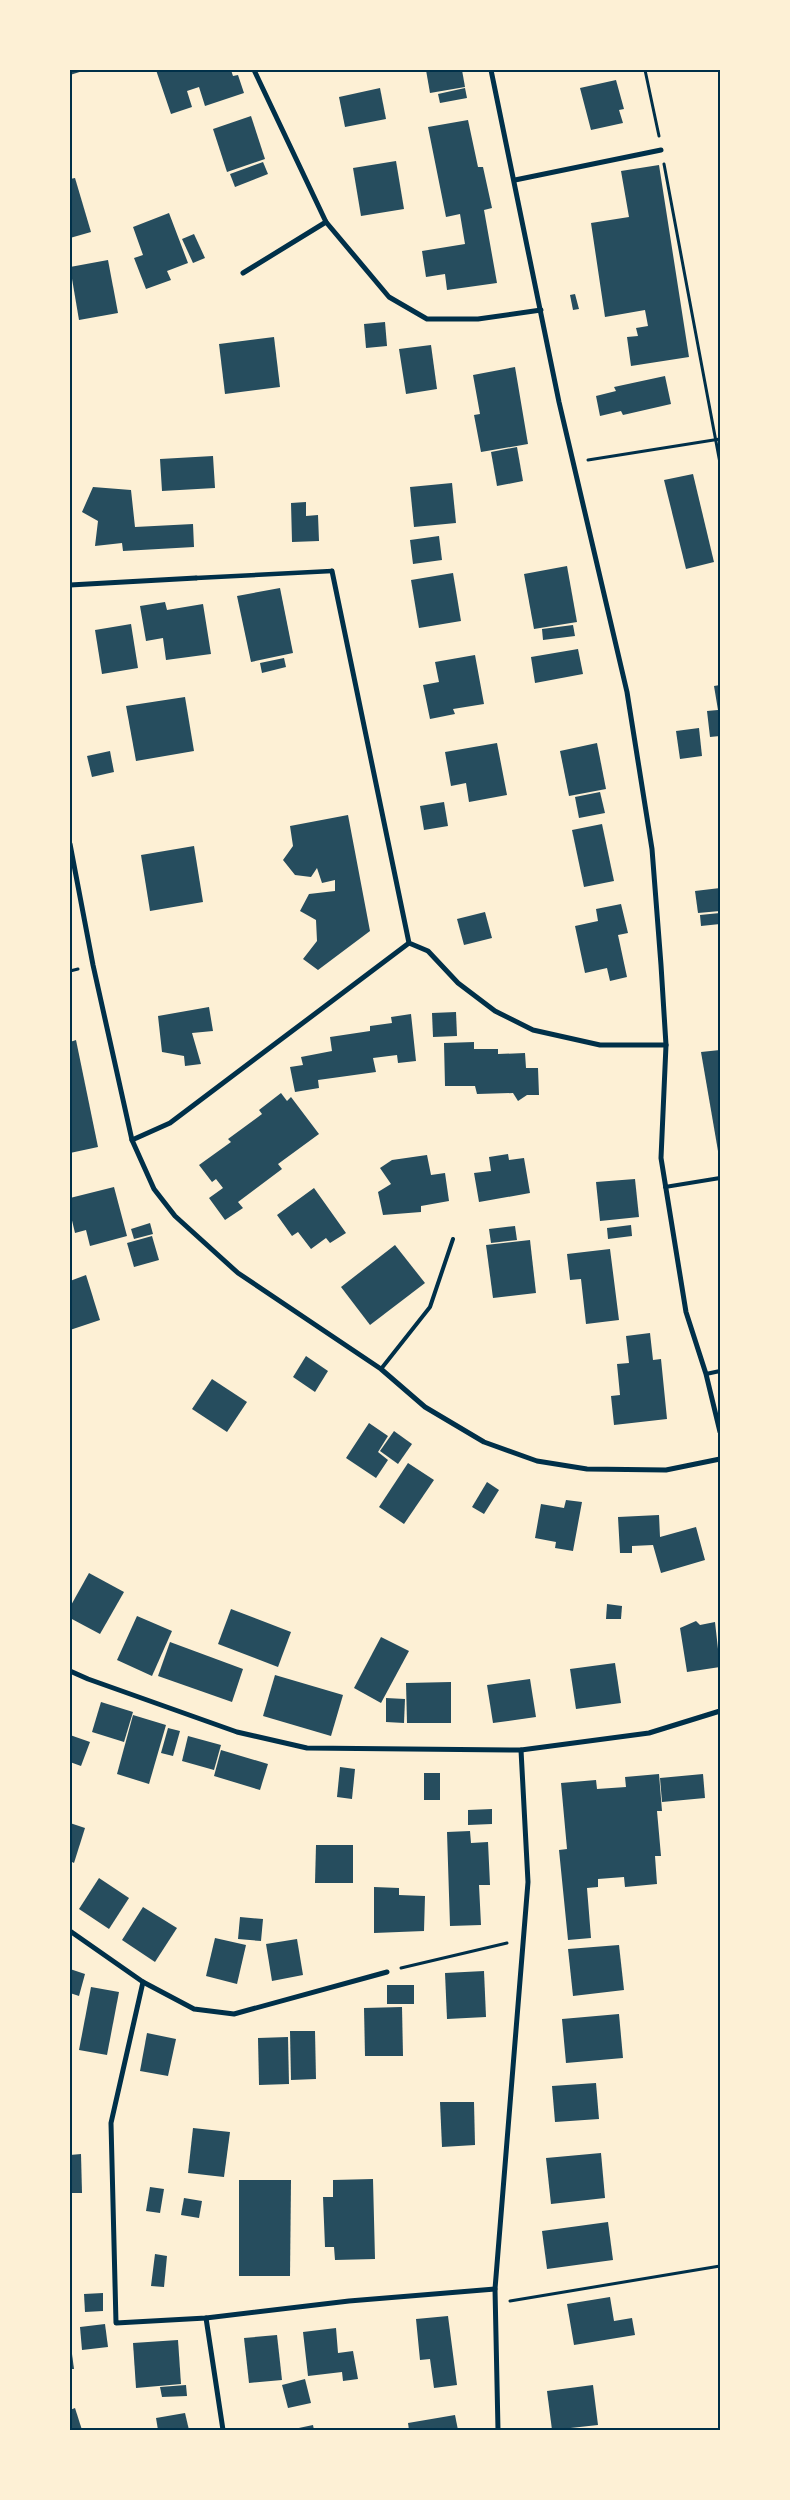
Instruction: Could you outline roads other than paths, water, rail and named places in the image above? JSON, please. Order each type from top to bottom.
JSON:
[{"type":"street","points":[[254,70],[326,222],[389,297],[427,319],[478,319],[541,310]]},
{"type":"street","points":[[491,70],[572,463],[627,692],[652,849],[666,1045],[661,1158],[686,1312],[706,1374],[720,1432]]},
{"type":"street","points":[[515,180],[661,150]]},
{"type":"street","points":[[243,273],[326,222]]},
{"type":"street","points":[[70,585],[332,571],[409,943]]},
{"type":"street","points":[[70,844],[93,966],[132,1140],[154,1189],[175,1216],[238,1273],[381,1369],[426,1407],[484,1442],[537,1461],[587,1469],[666,1470],[720,1459]]},
{"type":"street","points":[[409,943],[428,952],[458,983],[495,1010],[532,1030],[600,1045],[666,1045]]},
{"type":"street","points":[[132,1140],[170,1123],[409,943]]},
{"type":"street","points":[[70,1671],[237,1732],[307,1748],[521,1750],[649,1733],[720,1710]]},
{"type":"street","points":[[498,2430],[495,2289],[525,1939],[528,1882],[521,1750]]},
{"type":"street","points":[[70,1930],[143,1982],[194,2009],[234,2014],[387,1972]]},
{"type":"street","points":[[143,1982],[111,2122],[116,2323],[206,2318],[349,2301],[495,2289]]},
{"type":"street","points":[[206,2318],[223,2430]]},
{"type":"lane","points":[[665,1186],[720,1178]]},
{"type":"lane","points":[[381,1369],[430,1307],[453,1238]]},
{"type":"lane","points":[[706,1374],[720,1371]]}]
